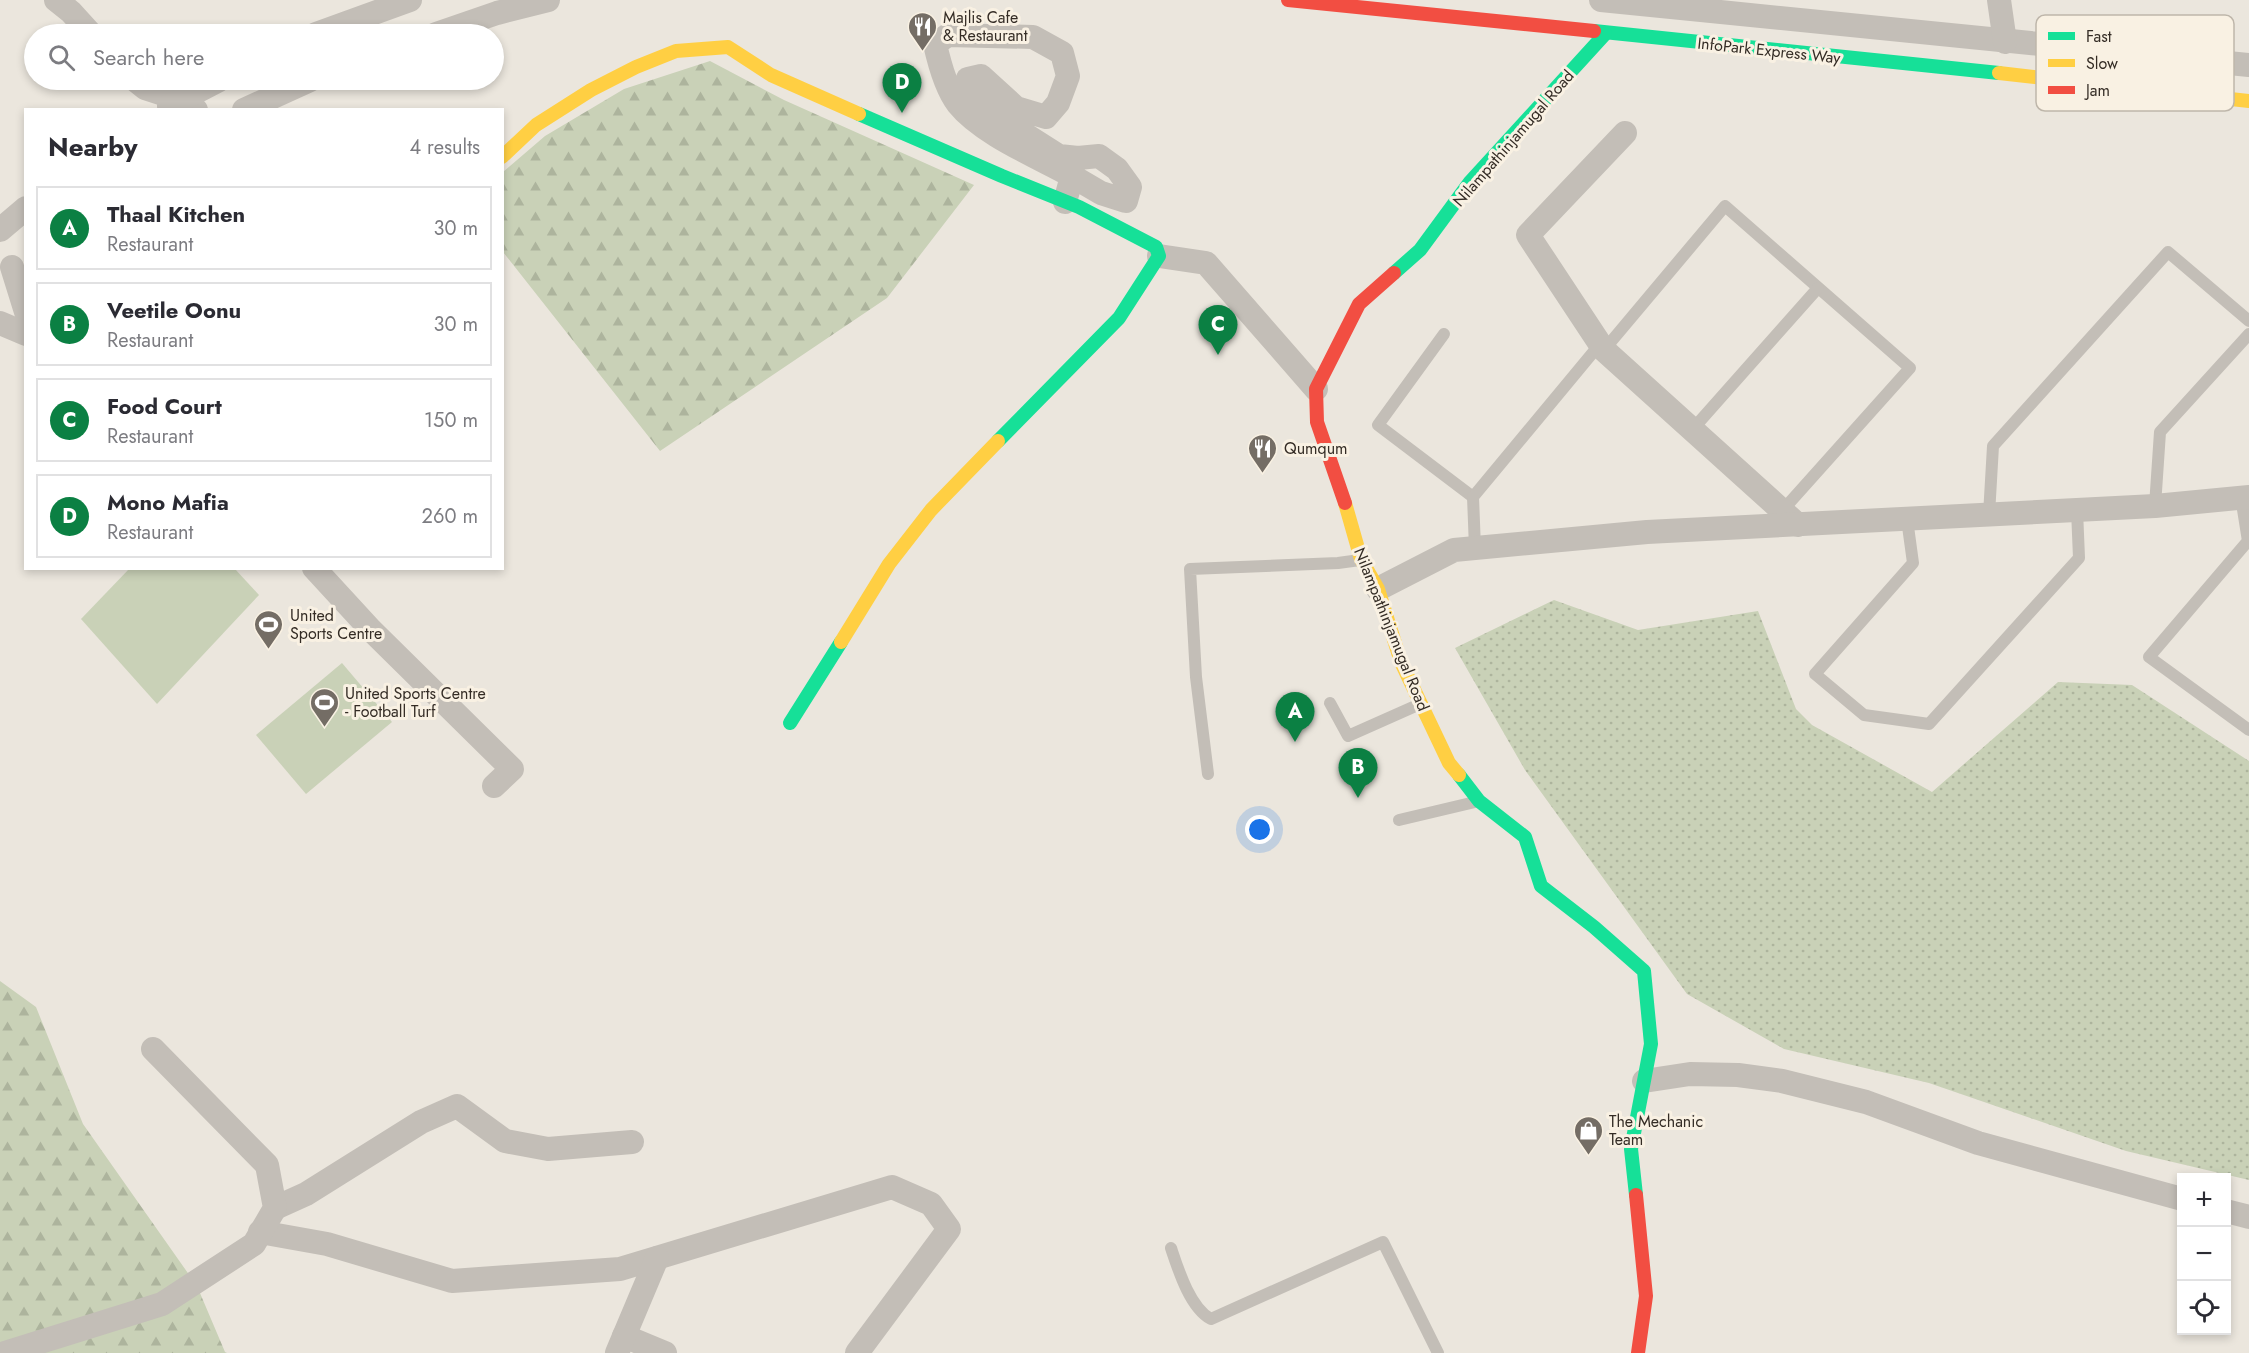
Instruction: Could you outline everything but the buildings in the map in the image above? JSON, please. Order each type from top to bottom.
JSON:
[{"type":"street","points":[[56,0],[82,24]]},
{"type":"street","points":[[344,24],[410,0]]},
{"type":"street","points":[[465,24],[548,0]]},
{"type":"street","name":"InfoPark Express Way","points":[[1288,0],[2036,77]]},
{"type":"street","name":"InfoPark Express Way","points":[[1601,0],[1639,2],[2036,45]]},
{"type":"street","points":[[1999,0],[2005,42]]},
{"type":"street","name":"Nilampathinjamugal Road","points":[[1605,34],[1470,182],[1420,250],[1359,304],[1316,389],[1317,422],[1345,502],[1361,560],[1378,589],[1401,662],[1449,763],[1479,801],[1525,837],[1541,886],[1594,927],[1644,971],[1651,1044],[1631,1149],[1646,1296],[1638,1353]]},
{"type":"street","points":[[948,35],[1034,37],[1062,53],[1068,76],[1058,103],[1046,117],[1016,108],[981,76],[968,79],[966,94],[996,119],[1059,156],[1078,158],[1099,156],[1117,169],[1130,187],[1126,201],[1101,193],[1072,176],[971,119],[956,102],[940,64],[935,44],[948,35]]},
{"type":"street","points":[[504,155],[536,125],[591,90],[636,67],[676,51],[728,47],[771,75],[1065,202],[1156,247],[1159,256]]},
{"type":"street","name":"InfoPark Express Way","points":[[2234,64],[2249,65]]},
{"type":"street","points":[[149,90],[180,106],[204,90]]},
{"type":"street","points":[[248,108],[288,90]]},
{"type":"street","name":"InfoPark Express Way","points":[[2234,99],[2249,101]]},
{"type":"street","points":[[1624,133],[1528,235],[1602,347],[1790,518]]},
{"type":"street","points":[[1065,202],[1072,176]]},
{"type":"street","points":[[0,230],[24,210]]},
{"type":"street","points":[[1159,256],[1206,262],[1316,389]]},
{"type":"street","points":[[790,723],[889,564],[931,510],[1119,318],[1159,256]]},
{"type":"street","points":[[12,266],[24,305]]},
{"type":"street","points":[[0,323],[24,333]]},
{"type":"street","points":[[1378,589],[1454,550],[1790,518],[1907,519],[2155,506],[2245,497]]},
{"type":"street","points":[[316,570],[370,630],[512,770],[494,786]]},
{"type":"street","points":[[153,1049],[267,1165],[274,1208]]},
{"type":"street","points":[[1644,1081],[1690,1074],[1738,1075],[1782,1081],[1866,1102],[1978,1143],[2177,1198]]},
{"type":"street","points":[[5,1353],[162,1304],[254,1244],[274,1208],[306,1194],[421,1122],[457,1106],[505,1141],[548,1149],[632,1142]]},
{"type":"street","points":[[260,1232],[327,1244],[452,1281],[620,1269],[892,1187],[931,1204],[949,1229],[857,1353]]},
{"type":"street","points":[[2231,1212],[2249,1217]]},
{"type":"street","points":[[657,1258],[620,1344],[664,1353]]},
{"type":"lane","points":[[1475,548],[1473,497],[1725,206],[1910,368],[1790,518]]},
{"type":"lane","points":[[1989,515],[1993,446],[2168,252],[2249,321]]},
{"type":"lane","points":[[1692,430],[1818,288]]},
{"type":"lane","points":[[1444,334],[1378,424],[1473,497]]},
{"type":"lane","points":[[2155,506],[2160,432],[2249,334]]},
{"type":"lane","points":[[2245,497],[2248,541],[2150,657],[2248,727]]},
{"type":"lane","points":[[1907,519],[1913,563],[1815,674],[1864,715],[1929,724],[2079,558],[2077,510]]},
{"type":"lane","points":[[1208,774],[1196,677],[1190,569],[1338,564],[1361,560]]},
{"type":"lane","points":[[1330,703],[1348,736],[1421,704]]},
{"type":"lane","points":[[1399,820],[1479,801]]},
{"type":"lane","points":[[1171,1248],[1182,1280],[1203,1314],[1211,1318],[1383,1242],[1438,1353]]},
{"type":"green space","points":[[710,61],[784,100],[974,185],[887,298],[660,451],[504,253],[504,171],[545,136],[624,89]]},
{"type":"green space","points":[[128,570],[236,570],[259,595],[157,704],[81,619]]},
{"type":"green space","points":[[1554,600],[1638,630],[1758,611],[1796,709],[1812,725],[1932,792],[2058,682],[2132,685],[2249,761],[2249,1180],[2231,1176],[2231,1173],[2219,1173],[2126,1151],[1929,1083],[1784,1049],[1687,994],[1525,770],[1455,648]]},
{"type":"green space","name":"United Sports Centre - Football Turf","points":[[342,663],[392,722],[306,794],[256,735]]},
{"type":"green space","points":[[0,981],[36,1007],[83,1124],[197,1286],[227,1353],[0,1353]]},
{"type":"traffic: fast","points":[[1594,31],[1999,73]]},
{"type":"traffic: fast","points":[[1394,273],[1420,250],[1470,182],[1605,34]]},
{"type":"traffic: fast","points":[[859,114],[1079,207],[1156,247],[1159,256],[1119,318],[998,441]]},
{"type":"traffic: fast","points":[[790,723],[841,642]]},
{"type":"traffic: fast","points":[[1459,775],[1479,801],[1525,837],[1541,886],[1594,927],[1644,971],[1651,1044],[1631,1149],[1636,1195]]},
{"type":"traffic: slow","points":[[504,155],[536,125],[591,90],[636,67],[676,51],[728,47],[771,75],[859,114]]},
{"type":"traffic: slow","points":[[1999,73],[2036,77]]},
{"type":"traffic: slow","points":[[2234,99],[2249,101]]},
{"type":"traffic: slow","points":[[841,642],[889,564],[931,510],[998,441]]},
{"type":"traffic: slow","points":[[1345,503],[1361,559],[1378,589],[1401,662],[1449,763],[1459,775]]},
{"type":"traffic: jam","points":[[1288,0],[1594,31]]},
{"type":"traffic: jam","points":[[1345,503],[1317,422],[1316,389],[1359,304],[1394,273]]},
{"type":"traffic: jam","points":[[1636,1195],[1646,1296],[1638,1353]]},
{"type":"place","name":"Majlis Cafe & Restaurant","points":[[922,52]]},
{"type":"place","name":"Mono Mafia","points":[[902,113]]},
{"type":"place","name":"Food Court","points":[[1218,355]]},
{"type":"place","name":"Qumqum","points":[[1263,474]]},
{"type":"place","name":"United Sports Centre","points":[[269,650]]},
{"type":"place","name":"United Sports Centre - Football Turf","points":[[324,728]]},
{"type":"place","name":"Thaal Kitchen","points":[[1295,742]]},
{"type":"place","name":"Veetile Oonu","points":[[1358,798]]},
{"type":"place","name":"The Mechanic Team","points":[[1588,1156]]}]
